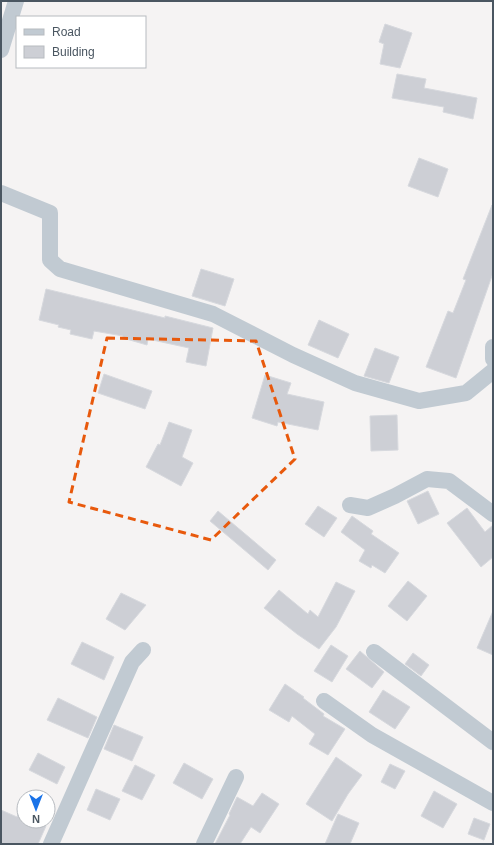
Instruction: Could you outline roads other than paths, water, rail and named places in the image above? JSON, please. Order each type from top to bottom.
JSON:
[{"type":"street","points":[[1,50],[16,1]]},
{"type":"street","points":[[1,193],[50,213],[50,260],[60,268],[213,314],[293,355],[355,383],[419,401],[466,394],[493,371]]},
{"type":"street","points":[[493,347],[493,359]]},
{"type":"street","points":[[350,505],[368,508],[427,479],[449,481],[493,514]]},
{"type":"street","points":[[50,844],[132,662],[143,650]]},
{"type":"street","points":[[374,652],[493,742]]},
{"type":"street","points":[[324,701],[372,735],[493,803]]},
{"type":"street","points":[[204,844],[236,777]]}]
